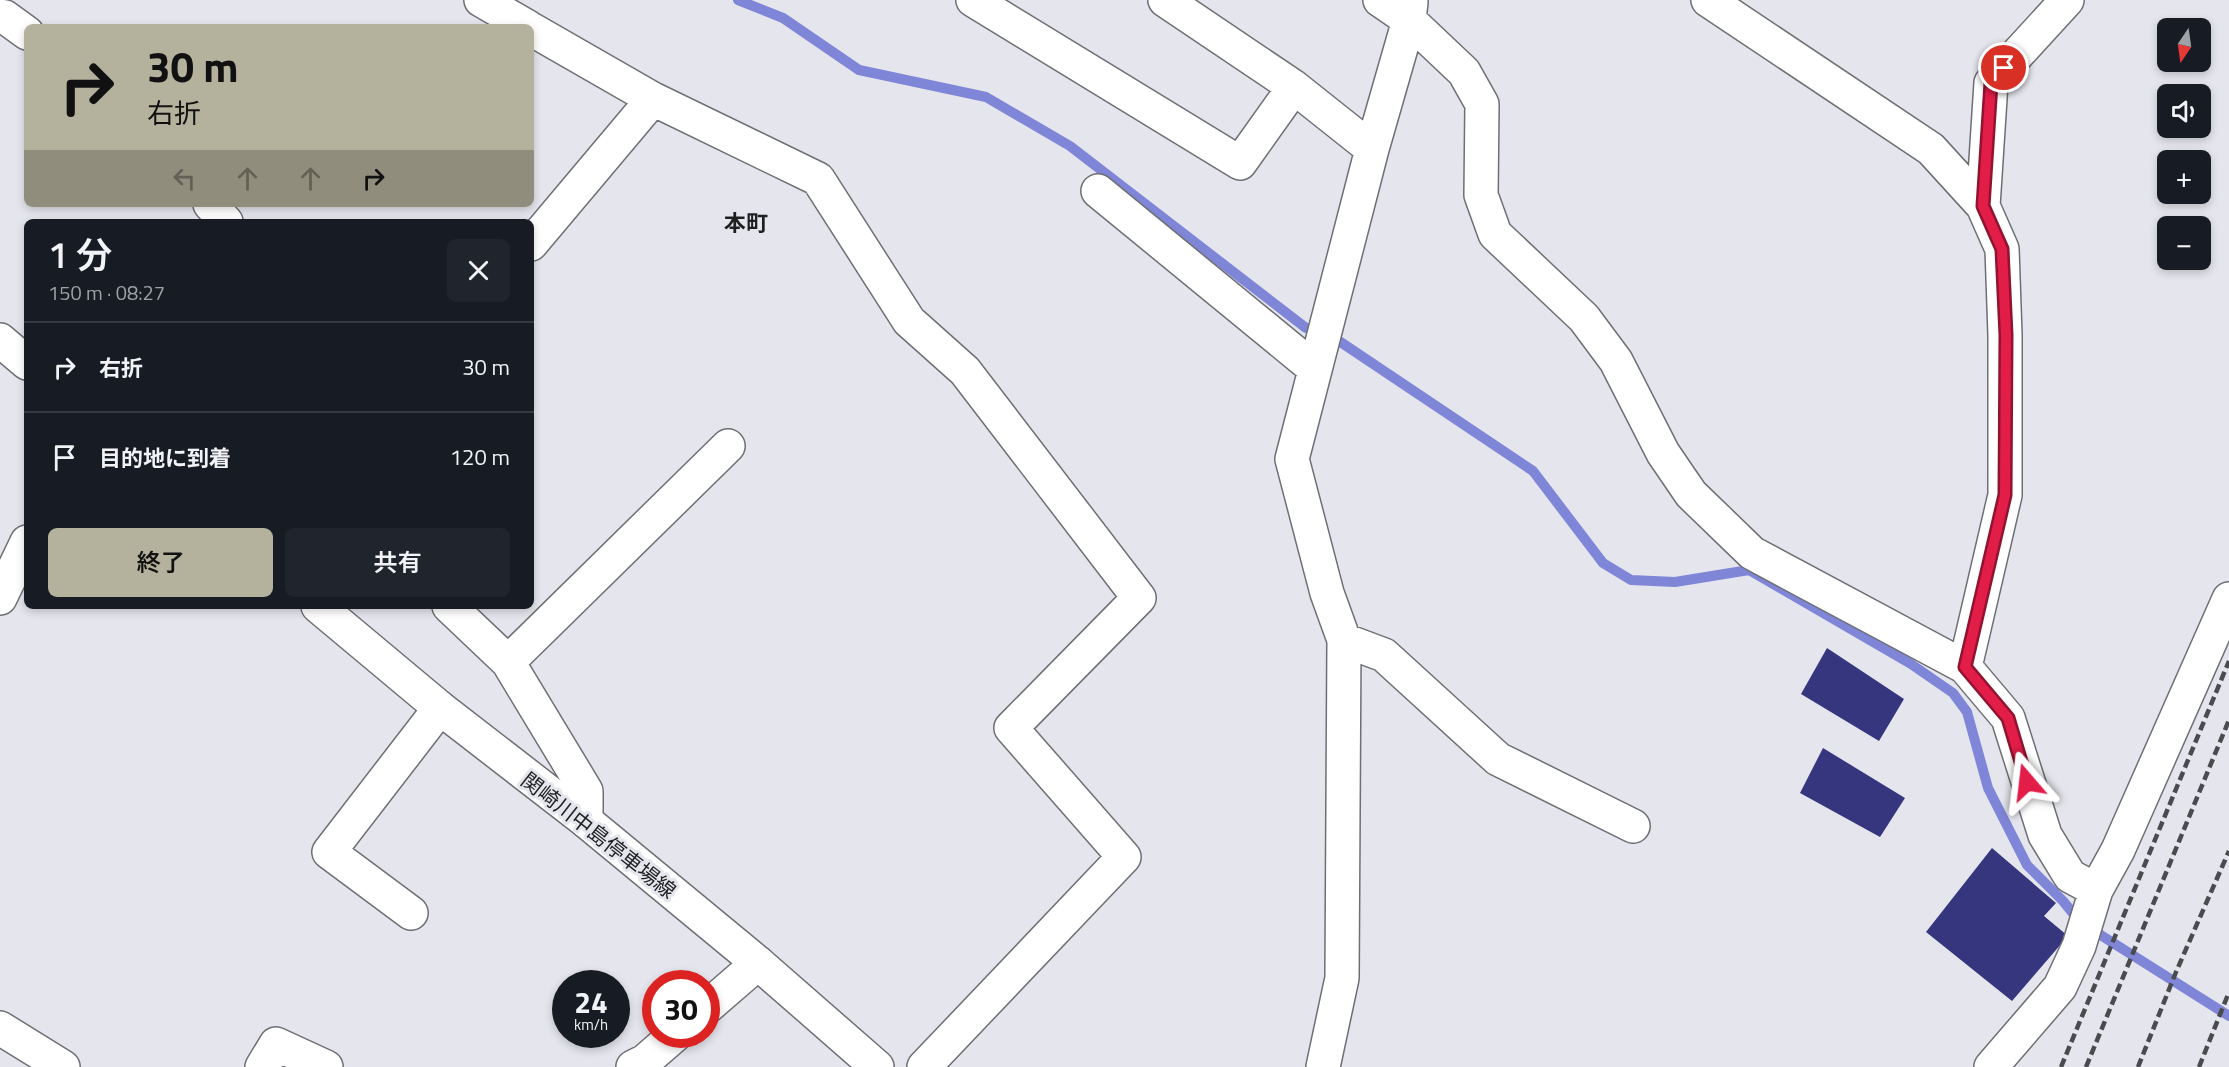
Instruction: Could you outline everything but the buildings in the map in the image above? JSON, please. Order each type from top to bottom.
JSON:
[{"type":"street","points":[[481,0],[522,24]]},
{"type":"street","points":[[973,0],[1240,163],[1293,87]]},
{"type":"street","points":[[1165,0],[1293,87],[1372,149]]},
{"type":"street","points":[[1380,0],[1410,10],[1464,72],[1482,104],[1481,195],[1495,234],[1584,318],[1616,361],[1663,453],[1691,494],[1752,554],[1965,667],[2008,718],[2045,835],[2070,876],[2093,900]]},
{"type":"street","points":[[1708,0],[1931,149],[1983,206],[2002,249],[2006,335],[2005,495],[1965,667]]},
{"type":"street","points":[[1983,206],[1991,83],[2067,0]]},
{"type":"street","points":[[1323,1067],[1342,978],[1344,640],[1327,593],[1292,459],[1410,10]]},
{"type":"street","points":[[0,16],[24,31]]},
{"type":"street","points":[[534,31],[653,99],[818,179],[909,321],[965,371],[1139,598],[1011,728],[1124,857],[924,1067]]},
{"type":"street","points":[[534,240],[653,99]]},
{"type":"street","points":[[1098,191],[1315,369]]},
{"type":"street","points":[[213,207],[223,219]]},
{"type":"street","points":[[0,340],[24,360]]},
{"type":"street","points":[[508,662],[728,446]]},
{"type":"street","points":[[0,598],[24,548]]},
{"type":"street","points":[[1991,1067],[2060,987],[2079,946],[2093,900],[2118,850],[2229,599]]},
{"type":"street","name":"関崎川中島停車場線","points":[[322,609],[440,708],[586,822],[758,963],[877,1067]]},
{"type":"street","points":[[451,609],[508,662],[586,791],[586,822]]},
{"type":"street","points":[[1344,640],[1384,655],[1498,759],[1633,826]]},
{"type":"street","points":[[411,913],[328,852],[440,708]]},
{"type":"street","points":[[720,996],[758,963]]},
{"type":"street","points":[[0,1028],[63,1067]]},
{"type":"street","points":[[262,1067],[276,1044],[326,1067]]},
{"type":"street","points":[[641,1065],[660,1048]]},
{"type":"waterway","points":[[738,0],[783,18],[859,70],[986,97],[1070,146],[1306,328]]},
{"type":"waterway","points":[[1339,341],[1533,471],[1603,563],[1631,580],[1675,582],[1749,570],[1911,664],[1953,693],[1967,712],[1988,788],[2027,865],[2063,901],[2080,922],[2229,1016]]},
{"type":"railway","points":[[2061,1067],[2229,661]]},
{"type":"railway","points":[[2086,1067],[2229,720]]},
{"type":"railway","points":[[2138,1067],[2176,972],[2229,851]]},
{"type":"railway","points":[[2199,1067],[2229,992]]},
{"type":"district","name":"本町","points":[[746,223]]},
{"type":"route","points":[[2004,68],[1991,83],[1983,206],[2002,249],[2006,335],[2005,495],[1965,667],[2008,718],[2027,782]]}]
